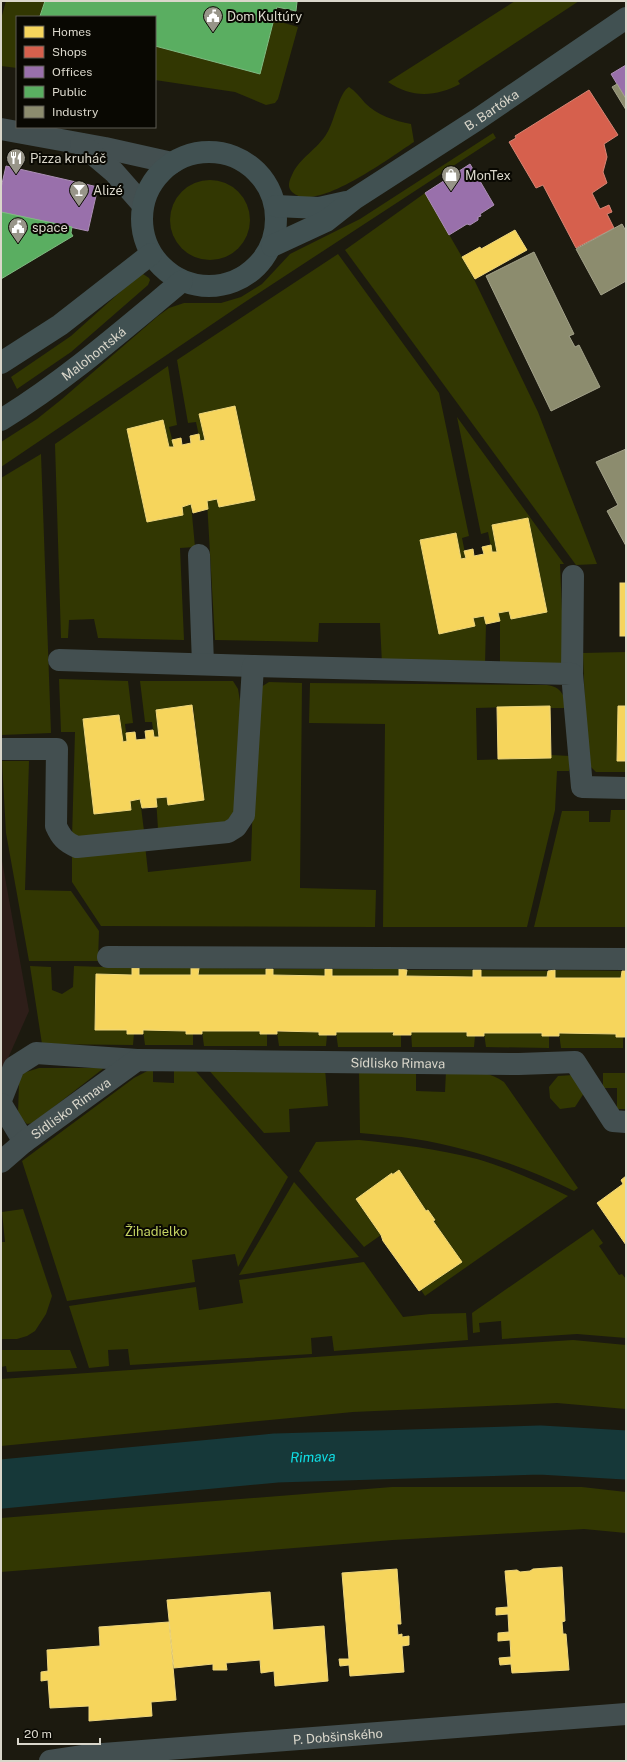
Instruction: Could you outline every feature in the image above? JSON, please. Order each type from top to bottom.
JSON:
[{"type":"main road","name":"B. Bartóka","points":[[272,246],[326,221],[354,199],[478,119],[626,18]]},
{"type":"main road","points":[[216,151],[239,158],[259,173],[273,194],[276,206],[277,226],[272,246],[260,264],[244,278],[224,286],[202,287],[182,282],[164,270],[151,254],[142,230],[143,205],[153,181],[172,163],[193,153],[216,151]]},
{"type":"main road","name":"B. Bartóka","points":[[276,206],[319,208],[354,199]]},
{"type":"main road","points":[[1,363],[60,325],[151,254]]},
{"type":"main road","name":"Malohontská","points":[[1,420],[97,352],[182,282]]},
{"type":"street","points":[[1,129],[80,143],[172,163]]},
{"type":"street","points":[[80,143],[114,172],[143,205]]},
{"type":"street","points":[[199,555],[203,664]]},
{"type":"street","points":[[573,576],[572,674],[582,787],[626,788]]},
{"type":"street","points":[[59,660],[572,674]]},
{"type":"street","points":[[1,749],[57,748],[56,826],[61,837],[66,842],[77,847],[228,832],[240,823],[244,814],[252,666]]},
{"type":"street","points":[[108,957],[626,959]]},
{"type":"street","name":"Sídlisko Rimava","points":[[1,1100],[14,1067],[36,1053],[138,1060],[511,1064],[575,1062],[613,1121],[626,1122]]},
{"type":"street","name":"Sídlisko Rimava","points":[[1,1162],[24,1142],[138,1060]]},
{"type":"street","name":"Sídlisko Rimava","points":[[1,1104],[24,1142]]},
{"type":"street","name":"P. Dobšinského","points":[[50,1761],[90,1754],[626,1714]]},
{"type":"shaded area","points":[[1,855],[29,1011],[1,1074]]},
{"type":"green space","points":[[6,1],[45,1],[40,16],[16,16],[16,68],[1,66],[1,19]]},
{"type":"green space","points":[[515,1],[579,1],[459,80],[458,81],[460,84],[451,88],[424,94],[406,91],[388,82]]},
{"type":"green space","points":[[274,20],[298,27],[278,99],[275,103],[266,105],[235,92],[156,80],[156,46],[259,74]]},
{"type":"green space","points":[[349,87],[375,111],[393,119],[411,124],[414,142],[372,170],[335,190],[318,196],[303,197],[292,192],[289,188],[289,184],[295,169],[319,144],[327,133],[339,101],[345,90]]},
{"type":"green space","points":[[493,133],[496,138],[242,304],[1,467],[1,442],[37,419],[169,308],[184,303],[221,303],[241,297],[262,284],[290,254],[360,219]]},
{"type":"green space","points":[[210,180],[225,183],[238,192],[247,205],[250,220],[247,235],[238,248],[225,257],[210,260],[195,257],[182,248],[173,235],[170,220],[173,205],[182,192],[195,183]]},
{"type":"green space","points":[[425,193],[469,269],[538,412],[597,564],[576,565],[345,250]]},
{"type":"green space","points":[[338,254],[439,393],[469,536],[462,538],[466,558],[461,559],[456,533],[420,540],[439,634],[475,626],[473,618],[484,616],[486,624],[485,665],[382,664],[380,623],[319,623],[318,642],[215,640],[207,501],[217,499],[255,499],[235,406],[199,414],[205,440],[200,441],[196,422],[188,423],[177,360]]},
{"type":"green space","points":[[143,274],[150,280],[148,285],[71,352],[17,389],[11,377],[71,336],[138,276]]},
{"type":"green space","points":[[168,366],[177,425],[169,427],[174,447],[169,447],[163,421],[127,429],[147,522],[183,515],[182,507],[191,504],[195,547],[180,548],[184,640],[98,638],[94,619],[69,620],[68,638],[61,638],[55,444]]},
{"type":"green space","points":[[457,417],[564,564],[560,564],[564,657],[562,664],[500,665],[500,621],[498,613],[509,611],[511,619],[547,611],[528,518],[492,525],[497,552],[492,552],[488,532],[481,534]]},
{"type":"green space","points":[[41,454],[51,733],[1,735],[1,478]]},
{"type":"green space","points":[[626,652],[626,706],[618,706],[617,761],[626,761],[626,772],[596,772],[587,763],[583,653]]},
{"type":"green space","points":[[59,679],[128,681],[133,723],[125,724],[127,741],[123,742],[119,715],[83,719],[94,814],[131,810],[130,801],[140,799],[144,831],[72,838],[75,732],[61,732]]},
{"type":"green space","points":[[140,681],[233,681],[238,689],[240,701],[238,810],[227,822],[158,829],[156,798],[167,797],[168,805],[204,800],[193,706],[156,710],[159,737],[154,737],[152,722],[145,722]]},
{"type":"green space","points":[[269,682],[302,683],[300,888],[376,890],[375,927],[101,926],[72,882],[72,852],[145,845],[148,872],[251,861],[256,696],[261,687]]},
{"type":"green space","points":[[310,683],[547,685],[556,688],[561,692],[565,699],[566,708],[550,708],[550,706],[476,708],[477,760],[551,758],[551,755],[570,756],[569,771],[557,771],[555,810],[527,927],[383,927],[385,724],[309,723]]},
{"type":"green space","points":[[2,761],[29,761],[25,890],[71,891],[99,931],[98,961],[29,961],[6,833]]},
{"type":"green space","points":[[611,810],[626,810],[626,927],[534,927],[562,811],[589,811],[589,822],[610,822]]},
{"type":"green space","points":[[30,966],[51,967],[52,990],[62,994],[73,987],[74,966],[132,968],[132,975],[96,975],[95,1030],[127,1030],[127,1034],[134,1033],[133,1045],[42,1044]]},
{"type":"green space","points":[[139,968],[191,968],[191,975],[139,975]]},
{"type":"green space","points":[[199,968],[266,969],[266,975],[198,975]]},
{"type":"green space","points":[[273,969],[325,969],[325,976],[273,975]]},
{"type":"green space","points":[[332,969],[399,969],[399,976],[332,976]]},
{"type":"green space","points":[[407,970],[473,970],[473,977],[406,976]]},
{"type":"green space","points":[[481,970],[548,971],[547,977],[481,977]]},
{"type":"green space","points":[[555,970],[622,971],[621,978],[555,978]]},
{"type":"green space","points":[[143,1030],[186,1031],[186,1034],[193,1034],[193,1045],[145,1045]]},
{"type":"green space","points":[[202,1031],[260,1031],[260,1034],[267,1034],[267,1046],[204,1046]]},
{"type":"green space","points":[[277,1032],[319,1032],[319,1035],[327,1035],[326,1046],[279,1046]]},
{"type":"green space","points":[[336,1032],[394,1032],[394,1035],[401,1035],[401,1047],[338,1047]]},
{"type":"green space","points":[[411,1032],[467,1032],[475,1036],[474,1047],[412,1047]]},
{"type":"green space","points":[[484,1033],[542,1033],[549,1036],[549,1048],[486,1047]]},
{"type":"green space","points":[[559,1033],[616,1034],[623,1037],[623,1048],[561,1048]]},
{"type":"green space","points":[[39,1068],[104,1068],[33,1123],[27,1124],[18,1115],[19,1082],[23,1073]]},
{"type":"green space","name":"Žihadielko","points":[[153,1068],[153,1082],[174,1083],[174,1068],[193,1068],[288,1177],[238,1267],[235,1254],[192,1260],[195,1282],[67,1301],[22,1161],[134,1078]]},
{"type":"green space","points":[[207,1068],[325,1069],[328,1106],[289,1109],[290,1132],[264,1133]]},
{"type":"green space","points":[[359,1070],[416,1071],[416,1091],[445,1092],[446,1071],[476,1072],[497,1078],[504,1082],[578,1188],[574,1191],[516,1166],[456,1147],[408,1138],[360,1133]]},
{"type":"green space","points":[[603,1073],[626,1073],[626,1109],[617,1109],[617,1088],[603,1088]]},
{"type":"green space","points":[[573,1075],[584,1093],[575,1107],[560,1109],[550,1098],[549,1087],[558,1076]]},
{"type":"green space","points":[[359,1140],[418,1147],[477,1159],[523,1176],[568,1196],[425,1296],[421,1290],[461,1262],[433,1221],[435,1220],[428,1210],[426,1211],[399,1170],[356,1199],[381,1235],[364,1247],[299,1171],[316,1142]]},
{"type":"green space","points":[[294,1182],[359,1257],[239,1275]]},
{"type":"green space","points":[[23,1209],[52,1296],[46,1314],[35,1331],[27,1336],[17,1339],[1,1339],[1,1242],[5,1242],[2,1212]]},
{"type":"green space","points":[[593,1229],[603,1243],[599,1246],[619,1275],[622,1274],[626,1279],[626,1338],[577,1334],[502,1339],[501,1321],[479,1323],[480,1332],[473,1333],[472,1313]]},
{"type":"green space","points":[[364,1262],[403,1317],[430,1314],[466,1313],[468,1340],[334,1351],[332,1336],[311,1338],[312,1354],[130,1365],[128,1349],[108,1350],[109,1366],[89,1368],[69,1306],[196,1287],[199,1310],[243,1303],[239,1280]]},
{"type":"green space","points":[[573,1340],[626,1345],[626,1409],[557,1403],[353,1412],[1,1446],[1,1379]]},
{"type":"green space","points":[[1,1350],[70,1350],[77,1368],[7,1372],[6,1366],[1,1367]]},
{"type":"green space","points":[[392,1487],[582,1487],[626,1492],[626,1533],[584,1529],[393,1540],[1,1572],[1,1518]]},
{"type":"building: Homes","points":[[515,230],[527,250],[475,279],[462,257],[480,247],[481,249]]},
{"type":"building: Homes","points":[[235,406],[255,500],[219,507],[217,499],[207,501],[208,509],[193,513],[191,504],[182,507],[183,515],[147,522],[127,429],[163,420],[169,447],[174,447],[172,440],[181,438],[182,445],[191,443],[190,436],[199,434],[200,441],[205,440],[199,414]]},
{"type":"building: Homes","points":[[528,518],[547,612],[511,619],[509,611],[498,613],[500,621],[486,624],[484,616],[473,618],[475,626],[439,634],[420,540],[456,533],[461,559],[466,558],[464,551],[473,549],[474,556],[484,554],[482,547],[491,545],[492,552],[497,552],[492,525]]},
{"type":"building: Homes","points":[[620,583],[626,583],[626,636],[620,636]]},
{"type":"building: Homes","points":[[192,705],[204,800],[168,805],[167,797],[156,798],[157,807],[142,808],[140,799],[130,801],[131,810],[94,814],[83,719],[119,715],[123,742],[127,741],[126,733],[135,732],[136,740],[146,739],[145,731],[153,730],[154,737],[159,737],[156,710]]},
{"type":"building: Homes","points":[[550,706],[551,758],[498,759],[497,707]]},
{"type":"building: Homes","points":[[618,706],[626,706],[626,761],[617,761]]},
{"type":"building: Homes","points":[[132,968],[139,968],[139,975],[191,975],[191,968],[199,968],[198,975],[266,975],[266,969],[273,969],[273,975],[325,976],[325,969],[332,969],[332,976],[399,976],[399,969],[407,970],[406,976],[473,977],[473,970],[481,970],[481,977],[547,977],[548,971],[555,970],[555,978],[621,978],[622,971],[626,971],[626,1037],[616,1037],[616,1034],[559,1033],[559,1036],[542,1036],[542,1033],[484,1033],[484,1036],[467,1036],[467,1032],[411,1032],[411,1035],[393,1035],[394,1032],[336,1032],[336,1035],[319,1035],[319,1032],[277,1031],[277,1034],[260,1034],[260,1031],[202,1031],[202,1034],[186,1034],[186,1031],[143,1030],[143,1034],[127,1034],[127,1030],[95,1030],[96,974],[132,975]]},
{"type":"building: Homes","points":[[399,1170],[426,1211],[428,1210],[435,1220],[433,1221],[462,1262],[419,1291],[383,1241],[381,1235],[356,1199],[392,1173],[392,1175]]},
{"type":"building: Homes","points":[[626,1176],[626,1245],[597,1203],[623,1184],[621,1180]]},
{"type":"building: Homes","points":[[562,1567],[565,1621],[562,1622],[563,1634],[566,1634],[569,1670],[512,1673],[511,1664],[500,1665],[499,1658],[511,1657],[510,1640],[498,1641],[498,1633],[509,1632],[508,1614],[496,1615],[496,1608],[508,1607],[505,1571],[517,1570],[520,1572],[530,1571],[533,1569]]},
{"type":"building: Homes","points":[[397,1569],[401,1624],[397,1624],[398,1635],[402,1634],[402,1637],[409,1636],[409,1645],[402,1646],[404,1672],[350,1676],[349,1665],[340,1666],[339,1659],[349,1659],[342,1573]]},
{"type":"building: Homes","points":[[270,1592],[273,1630],[324,1626],[328,1681],[275,1686],[274,1671],[261,1673],[260,1660],[226,1663],[227,1670],[213,1670],[213,1664],[174,1668],[167,1600]]},
{"type":"building: Homes","points":[[169,1622],[176,1700],[151,1702],[152,1716],[89,1721],[89,1706],[50,1708],[48,1680],[41,1681],[41,1672],[48,1671],[47,1650],[100,1646],[99,1627]]},
{"type":"building: Shops","points":[[589,90],[618,135],[604,144],[607,157],[603,172],[607,183],[592,193],[600,209],[609,205],[612,212],[607,214],[614,228],[576,248],[543,185],[536,188],[509,142],[516,138],[515,136]]},
{"type":"building: Offices","points":[[626,65],[626,99],[611,74]]},
{"type":"building: Offices","points":[[470,164],[494,205],[480,214],[481,216],[478,217],[478,220],[470,225],[467,224],[449,235],[425,193]]},
{"type":"building: Offices","points":[[6,166],[98,187],[88,231],[1,212],[1,188]]},
{"type":"building: Public","name":"Dom Kultúry","points":[[45,1],[297,2],[296,11],[277,7],[260,74],[156,46],[156,16],[40,16]]},
{"type":"building: Public","points":[[1,212],[72,227],[71,233],[73,236],[1,279]]},
{"type":"building: Industry","points":[[617,84],[626,99],[626,110],[612,87]]},
{"type":"building: Industry","points":[[622,224],[626,231],[626,281],[601,295],[576,249]]},
{"type":"building: Industry","points":[[534,252],[574,334],[569,336],[575,347],[579,345],[600,387],[551,411],[486,276]]},
{"type":"building: Industry","points":[[626,449],[626,546],[607,511],[618,505],[596,462]]},
{"type":"waterway","name":"Rimava","points":[[1,1484],[276,1458],[540,1450],[626,1455]]},
{"type":"place","name":"Dom Kultúry","points":[[213,33]]},
{"type":"place","name":"Pizza kruháč","points":[[16,175]]},
{"type":"place","name":"MonTex","points":[[451,192]]},
{"type":"place","name":"Alizé","points":[[79,207]]},
{"type":"place","name":"space","points":[[18,244]]}]
